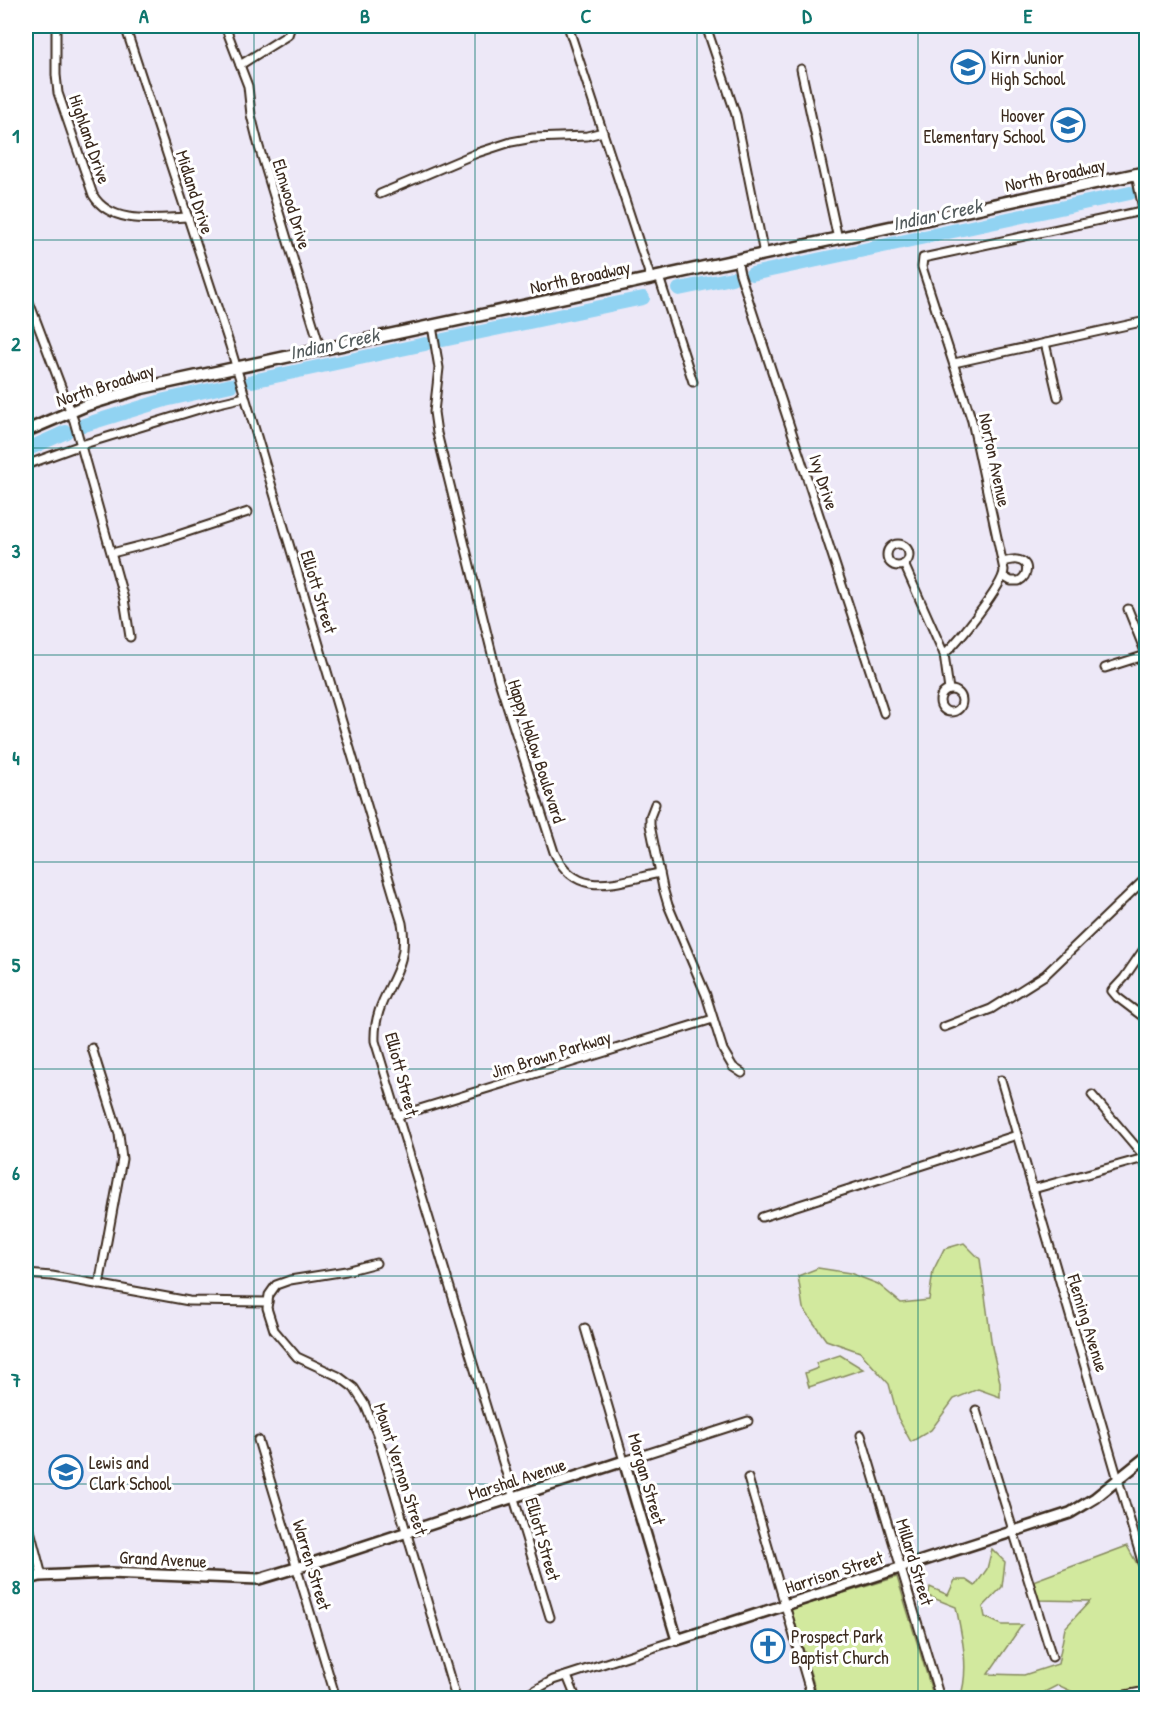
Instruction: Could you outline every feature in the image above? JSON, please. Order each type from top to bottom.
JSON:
[{"type":"main road","name":"North Broadway","points":[[26,431],[70,412],[132,391],[1141,173]]},
{"type":"street","name":"Highland Drive","points":[[56,26],[58,93],[93,195],[98,203],[110,213],[127,217],[188,217]]},
{"type":"street","name":"Midland Drive","points":[[125,26],[236,368]]},
{"type":"street","name":"Elmwood Drive","points":[[225,26],[248,86],[251,115],[259,147],[321,350]]},
{"type":"street","points":[[240,65],[288,35],[291,26]]},
{"type":"street","points":[[568,26],[603,132],[693,382]]},
{"type":"street","points":[[705,26],[736,115],[764,254]]},
{"type":"street","points":[[801,69],[838,238]]},
{"type":"street","points":[[380,194],[477,153],[511,142],[533,138],[587,136],[603,132]]},
{"type":"street","points":[[1141,173],[1146,224]]},
{"type":"street","name":"Norton Avenue","points":[[1004,577],[1003,562],[972,421],[922,267],[923,258],[1145,211]]},
{"type":"street","name":"Ivy Drive","points":[[737,260],[884,713]]},
{"type":"street","points":[[26,294],[81,445],[126,606],[130,637]]},
{"type":"street","points":[[954,363],[1146,321]]},
{"type":"street","name":"Happy Hollow Boulevard","points":[[432,326],[439,368],[434,412],[437,433],[498,678],[554,852],[564,870],[586,884],[660,873]]},
{"type":"street","points":[[1045,343],[1058,397]]},
{"type":"street","name":"Elliott Street","points":[[236,368],[402,923],[405,945],[403,958],[379,1008],[375,1029],[377,1050],[550,1617]]},
{"type":"street","points":[[26,465],[81,445],[245,397]]},
{"type":"street","points":[[112,554],[248,512]]},
{"type":"street","points":[[944,654],[954,646],[1004,577],[1011,581],[1019,581],[1026,576],[1026,567],[1021,561],[1003,562]]},
{"type":"street","points":[[904,564],[944,654],[949,690]]},
{"type":"street","points":[[1105,668],[1146,654],[1128,609]]},
{"type":"street","points":[[655,804],[650,817],[650,825],[665,896],[728,1059],[742,1073]]},
{"type":"street","points":[[944,1027],[990,1009],[1045,975],[1146,878]]},
{"type":"street","points":[[1146,946],[1112,991],[1146,1019]]},
{"type":"street","name":"Jim Brown Parkway","points":[[397,1116],[713,1019]]},
{"type":"street","points":[[93,1048],[117,1125],[122,1159],[99,1285]]},
{"type":"street","name":"Fleming Avenue","points":[[1001,1080],[1146,1575]]},
{"type":"street","points":[[1092,1095],[1130,1138],[1144,1158],[1146,1167]]},
{"type":"street","points":[[762,1217],[1017,1135]]},
{"type":"street","points":[[1033,1189],[1144,1158]]},
{"type":"street","points":[[26,1274],[52,1276],[189,1301],[268,1302],[276,1285],[376,1263]]},
{"type":"street","name":"Mount Vernon Street","points":[[268,1302],[269,1319],[278,1337],[288,1349],[311,1365],[349,1383],[361,1397],[376,1434],[456,1698]]},
{"type":"street","name":"Morgan Street","points":[[585,1328],[677,1640]]},
{"type":"street","points":[[976,1410],[1052,1657]]},
{"type":"street","name":"Marshal Avenue","points":[[298,1568],[748,1421]]},
{"type":"street","name":"Millard Street","points":[[861,1435],[940,1698]]},
{"type":"street","name":"Warren Street","points":[[258,1440],[336,1698]]},
{"type":"street","name":"Harrison Street","points":[[521,1698],[543,1685],[567,1676],[1074,1511],[1146,1457]]},
{"type":"street","points":[[748,1478],[812,1698]]},
{"type":"street","points":[[26,1515],[42,1576]]},
{"type":"street","name":"Grand Avenue","points":[[26,1580],[42,1576],[127,1573],[243,1580],[259,1579],[298,1568]]},
{"type":"street","points":[[567,1676],[576,1698]]},
{"type":"street","points":[[1110,1698],[1146,1691]]},
{"type":"green space","points":[[964,1243],[980,1259],[992,1347],[1000,1382],[1000,1397],[978,1389],[954,1399],[931,1430],[911,1442],[898,1418],[889,1384],[860,1352],[826,1340],[803,1308],[798,1276],[818,1268],[850,1273],[878,1284],[901,1303],[929,1300],[933,1271],[944,1249]]},
{"type":"green space","points":[[840,1355],[863,1369],[809,1387],[805,1373],[818,1368],[816,1363]]},
{"type":"green space","points":[[1127,1546],[1146,1580],[1146,1698],[1086,1698],[1058,1685],[1033,1698],[960,1698],[965,1665],[956,1607],[928,1596],[930,1587],[948,1595],[955,1580],[966,1580],[975,1586],[987,1569],[992,1549],[1005,1562],[1002,1587],[983,1607],[985,1617],[1002,1625],[1022,1625],[988,1674],[1024,1675],[1058,1664],[1065,1628],[1090,1601],[1038,1600],[1033,1581]]},
{"type":"green space","points":[[897,1577],[934,1698],[818,1698],[791,1609]]},
{"type":"waterway","name":"Indian Creek","points":[[752,274],[1130,193]]},
{"type":"waterway","name":"Indian Creek","points":[[679,289],[732,278]]},
{"type":"waterway","name":"Indian Creek","points":[[443,340],[643,298]]},
{"type":"waterway","name":"Indian Creek","points":[[252,381],[425,344]]},
{"type":"waterway","name":"Indian Creek","points":[[84,425],[165,400],[231,385]]},
{"type":"waterway","name":"Indian Creek","points":[[26,450],[66,432]]},
{"type":"place","name":"Kirn Junior High School","points":[[968,67]]},
{"type":"place","name":"Hoover Elementary School","points":[[1068,125]]},
{"type":"place","name":"Lewis and Clark School","points":[[66,1472]]},
{"type":"place","name":"Prospect Park Baptist Church","points":[[768,1646]]}]
